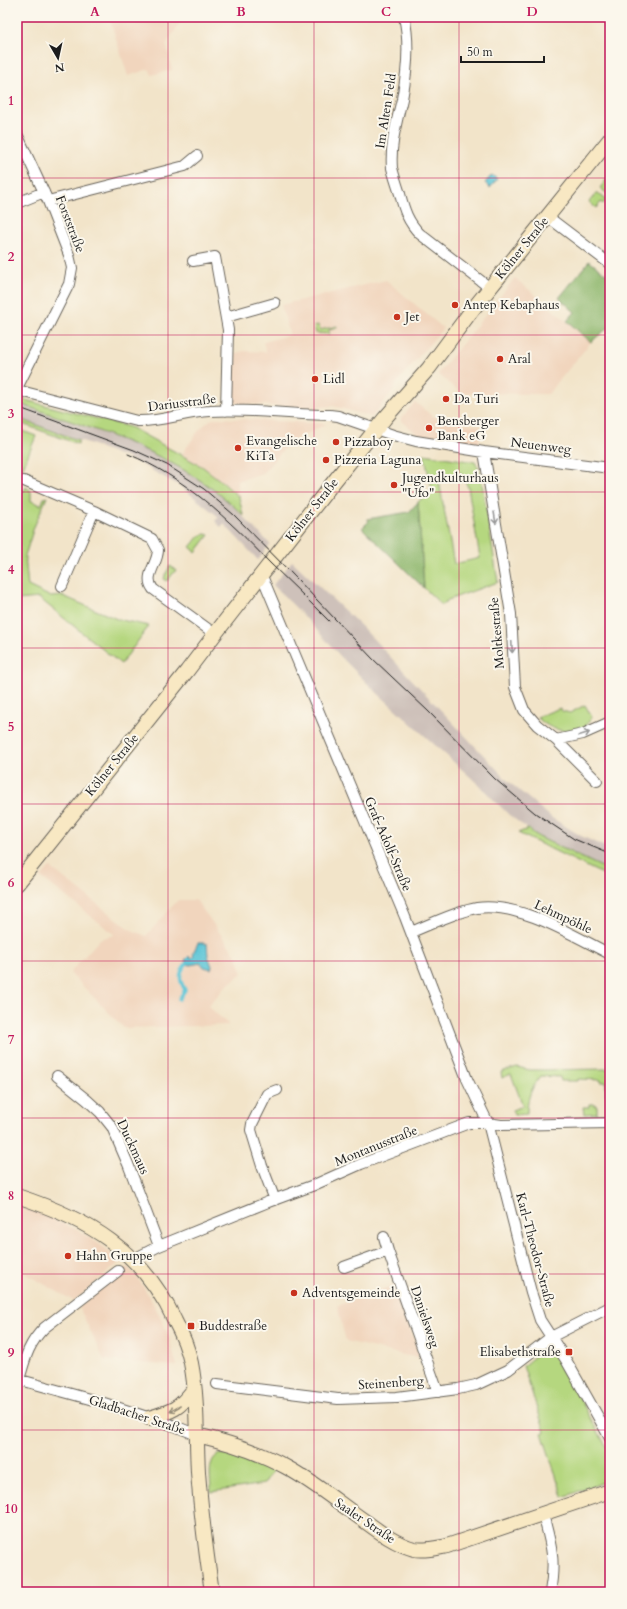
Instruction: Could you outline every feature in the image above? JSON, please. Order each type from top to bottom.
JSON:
[{"type":"main road","name":"Kölner Straße","points":[[17,884],[188,671],[332,484],[428,368],[490,288],[610,139]]},
{"type":"main road","points":[[17,1196],[60,1211],[79,1221],[134,1259],[149,1276],[173,1315],[186,1344],[191,1362],[197,1435]]},
{"type":"main road","points":[[149,1418],[172,1411],[180,1406],[194,1389]]},
{"type":"main road","name":"Saaler Straße","points":[[197,1435],[217,1440],[287,1467],[381,1533],[398,1543],[415,1549],[433,1549],[447,1546],[610,1491]]},
{"type":"main road","name":"Gladbacher Straße","points":[[197,1435],[197,1460],[201,1518],[212,1592]]},
{"type":"street","name":"Im Alten Feld","points":[[404,17],[406,25],[406,70],[394,134],[392,168],[406,215],[411,224],[420,234],[490,288]]},
{"type":"street","name":"Forststraße","points":[[17,134],[46,197],[69,255],[72,268],[70,278],[17,389]]},
{"type":"street","points":[[17,204],[185,166],[197,156]]},
{"type":"street","points":[[548,217],[610,264]]},
{"type":"street","points":[[193,261],[215,257],[226,317],[229,348],[226,411]]},
{"type":"street","points":[[226,317],[275,303]]},
{"type":"street","name":"Dariusstraße","points":[[17,389],[137,421],[150,421],[210,411],[226,411],[330,415],[354,421],[376,430]]},
{"type":"street","name":"Neuenweg","points":[[376,430],[416,441],[484,452],[610,468]]},
{"type":"street","name":"Moltkestraße","points":[[484,452],[510,614],[515,687],[524,710],[537,725],[556,740],[598,781]]},
{"type":"street","points":[[24,481],[94,510],[152,539],[158,552],[149,578],[151,586],[215,634]]},
{"type":"street","points":[[62,586],[69,559],[94,510]]},
{"type":"street","name":"Graf-Adolf-Straße","points":[[262,576],[411,932],[467,1078],[488,1123]]},
{"type":"street","points":[[556,740],[583,734],[610,722]]},
{"type":"street","name":"Lehmpöhle","points":[[411,932],[458,913],[475,908],[505,908],[528,914],[610,954]]},
{"type":"street","name":"Duckmaus","points":[[58,1076],[100,1112],[112,1127],[128,1164],[159,1246]]},
{"type":"street","points":[[275,1200],[253,1138],[252,1124],[267,1094],[277,1090]]},
{"type":"street","name":"Montanusstraße","points":[[134,1259],[159,1246],[314,1185],[368,1161],[469,1124],[488,1123],[501,1125],[610,1123]]},
{"type":"street","name":"Karl-Theodor-Straße","points":[[488,1123],[531,1292],[540,1320],[610,1438]]},
{"type":"street","name":"Danielsweg","points":[[384,1237],[438,1392]]},
{"type":"street","points":[[344,1267],[388,1251]]},
{"type":"street","points":[[18,1380],[28,1348],[35,1337],[44,1328],[118,1271]]},
{"type":"street","points":[[551,1337],[610,1307]]},
{"type":"street","name":"Steinenberg","points":[[217,1384],[338,1399],[397,1396],[458,1390],[492,1378],[508,1370],[551,1337]]},
{"type":"street","name":"Gladbacher Straße","points":[[18,1380],[104,1403],[197,1435]]},
{"type":"street","points":[[543,1514],[553,1558],[553,1574],[550,1592]]},
{"type":"shaded area","points":[[109,17],[184,17],[166,44],[172,70],[152,75],[149,69],[128,76]]},
{"type":"shaded area","points":[[515,278],[591,342],[548,394],[461,393],[438,374]]},
{"type":"shaded area","points":[[386,280],[443,328],[398,381],[393,390],[372,417],[334,406],[303,408],[234,402],[236,353],[245,351],[266,352],[263,342],[290,335],[281,305]]},
{"type":"shaded area","points":[[415,402],[432,416],[447,421],[481,426],[479,444],[419,436],[402,421],[402,418]]},
{"type":"shaded area","points":[[17,403],[133,444],[163,457],[200,479],[229,502],[270,544],[258,560],[224,524],[221,527],[215,521],[219,517],[180,486],[137,462],[17,418]]},
{"type":"shaded area","points":[[218,418],[326,424],[289,443],[263,473],[237,481],[239,497],[221,481],[182,454],[199,430],[210,420]]},
{"type":"shaded area","points":[[292,561],[361,626],[509,782],[552,818],[581,836],[610,849],[610,871],[539,837],[509,815],[478,784],[373,689],[273,585]]},
{"type":"shaded area","points":[[50,867],[129,929],[146,936],[178,900],[196,900],[238,958],[242,973],[225,987],[208,1006],[229,1025],[124,1028],[70,973],[100,939],[115,935],[41,877]]},
{"type":"shaded area","points":[[17,1205],[38,1212],[75,1229],[99,1244],[121,1261],[74,1301],[17,1269]]},
{"type":"shaded area","points":[[128,1267],[141,1283],[159,1314],[169,1337],[177,1366],[104,1360],[79,1307]]},
{"type":"shaded area","points":[[395,1285],[420,1357],[408,1356],[346,1341],[337,1306]]},
{"type":"green space","points":[[610,175],[610,194],[609,195],[600,188]]},
{"type":"green space","points":[[597,192],[606,200],[603,204],[601,202],[596,208],[589,202]]},
{"type":"green space","points":[[589,261],[610,277],[610,326],[591,342],[567,321],[575,312],[559,298]]},
{"type":"green space","points":[[318,325],[320,330],[337,326],[337,328],[329,330],[329,334],[316,333],[314,326]]},
{"type":"green space","points":[[17,398],[130,427],[203,467],[221,481],[239,497],[243,515],[219,494],[192,475],[165,460],[137,446],[107,434],[17,403]]},
{"type":"green space","points":[[17,418],[78,440],[78,444],[17,422]]},
{"type":"green space","points":[[17,429],[36,436],[17,482]]},
{"type":"green space","points":[[424,454],[475,462],[480,471],[498,582],[448,600],[442,605],[424,588],[418,502],[432,489]],"holes":[[[461,473],[468,487],[480,558],[454,564],[439,481]]]},
{"type":"green space","points":[[26,487],[31,491],[31,501],[41,505],[44,498],[47,497],[34,527],[25,556],[28,586],[51,597],[63,596],[117,619],[149,626],[121,664],[39,598],[17,600],[17,489],[24,491]]},
{"type":"green space","points":[[418,502],[424,588],[362,528],[369,521],[367,519],[409,512]]},
{"type":"green space","points":[[205,534],[209,535],[196,552],[190,547],[199,536]]},
{"type":"green space","points":[[170,566],[176,570],[167,581],[164,579]]},
{"type":"green space","points":[[585,705],[592,717],[586,726],[580,729],[566,731],[560,730],[548,726],[537,717],[560,708],[562,711],[570,713]]},
{"type":"green space","points":[[528,829],[539,837],[610,871],[610,877],[518,833]]},
{"type":"green space","points":[[517,1067],[530,1070],[610,1069],[610,1095],[606,1095],[606,1082],[601,1082],[601,1080],[578,1079],[578,1081],[561,1081],[560,1077],[541,1076],[530,1094],[527,1114],[514,1115],[512,1110],[523,1106],[511,1074],[502,1078],[501,1072]]},
{"type":"green space","points":[[589,1104],[595,1104],[595,1106],[597,1106],[597,1113],[584,1114],[583,1107],[589,1107]]},
{"type":"green space","points":[[544,1352],[555,1354],[610,1453],[610,1480],[563,1497],[542,1433],[545,1432],[523,1366],[537,1354]]},
{"type":"green space","points":[[220,1454],[237,1456],[273,1470],[264,1484],[211,1492],[211,1465],[213,1460]]},
{"type":"water","points":[[492,175],[497,179],[490,188],[485,183]]},
{"type":"water","points":[[198,943],[207,944],[208,956],[212,966],[211,969],[204,967],[201,963],[190,965],[186,963],[185,960],[189,956],[191,958],[194,956],[193,953]]},
{"type":"waterway","points":[[179,999],[185,990],[180,976],[187,963]]},
{"type":"tram line","points":[[17,407],[134,450],[167,465],[204,489],[234,515],[373,659],[428,711],[495,779],[535,813],[574,839],[610,854]]},
{"type":"tram line","points":[[128,454],[149,463],[187,487],[222,515],[329,621]]},
{"type":"place","name":"Antep Kebaphaus","points":[[455,305]]},
{"type":"place","name":"Jet","points":[[397,317]]},
{"type":"place","name":"Aral","points":[[500,359]]},
{"type":"place","name":"Lidl","points":[[315,379]]},
{"type":"place","name":"Da Turi","points":[[446,399]]},
{"type":"place","name":"Bensberger Bank eG","points":[[429,428]]},
{"type":"place","name":"Pizzaboy","points":[[336,442]]},
{"type":"place","name":"Evangelische KiTa","points":[[238,448]]},
{"type":"place","name":"Pizzeria Laguna","points":[[326,460]]},
{"type":"place","name":"Jugendkulturhaus \"Ufo\"","points":[[394,485]]},
{"type":"place","name":"Hahn Gruppe","points":[[68,1256]]},
{"type":"place","name":"Adventsgemeinde","points":[[294,1293]]},
{"type":"place","name":"Buddestraße","points":[[191,1326]]},
{"type":"place","name":"Elisabethstraße","points":[[569,1352]]}]
